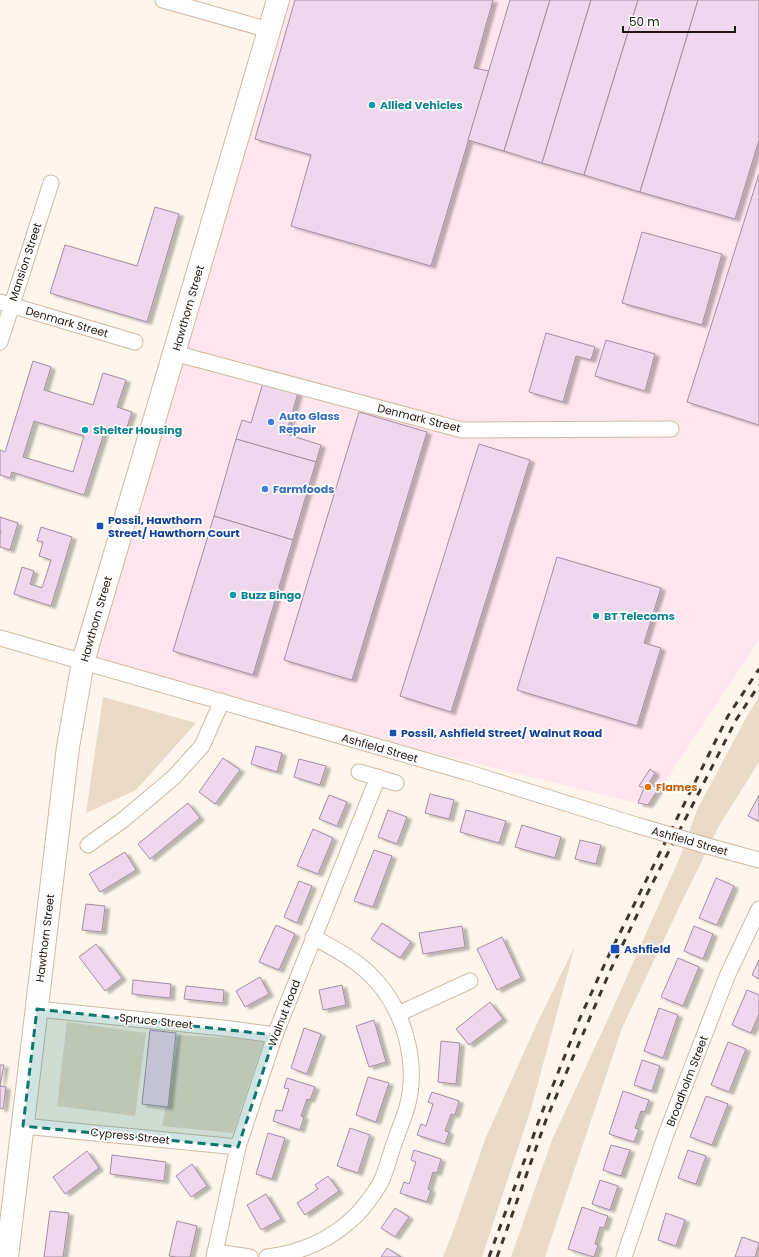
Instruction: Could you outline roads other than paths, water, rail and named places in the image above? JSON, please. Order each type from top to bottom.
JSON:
[{"type":"main road","name":"Hawthorn Street","points":[[7,1257],[68,747],[83,662],[278,0]]},
{"type":"street","points":[[164,0],[269,30]]},
{"type":"street","name":"Mansion Street","points":[[0,342],[6,304],[51,183]]},
{"type":"street","name":"Denmark Street","points":[[6,304],[135,342]]},
{"type":"street","name":"Denmark Street","points":[[174,353],[462,430],[671,429]]},
{"type":"street","name":"Ashfield Street","points":[[0,638],[466,772],[636,825],[759,860]]},
{"type":"street","points":[[88,845],[123,820],[174,777],[202,746],[222,701]]},
{"type":"street","points":[[359,772],[396,782]]},
{"type":"street","name":"Walnut Road","points":[[215,1255],[238,1147],[275,1035],[378,777]]},
{"type":"street","name":"Broadholm Street","points":[[624,1257],[666,1134],[728,974],[759,910]]},
{"type":"street","points":[[267,1257],[284,1255],[311,1247],[335,1234],[353,1219],[381,1181],[407,1106],[411,1078],[410,1058],[405,1034],[398,1014],[384,990],[369,972],[352,959],[313,937]]},
{"type":"street","points":[[398,1014],[470,981]]},
{"type":"street","name":"Spruce Street","points":[[36,1009],[223,1028],[275,1035]]},
{"type":"street","name":"Cypress Street","points":[[23,1126],[238,1147]]},
{"type":"street","points":[[215,1255],[250,1257]]},
{"type":"railway","points":[[489,1257],[541,1115],[580,1018],[607,959],[728,716],[759,669]]},
{"type":"railway","points":[[497,1257],[546,1120],[610,971],[650,888],[736,720],[759,685]]},
{"type":"place","name":"Allied Vehicles","points":[[372,105]]},
{"type":"place","name":"Auto Glass Repair","points":[[271,422]]},
{"type":"place","name":"Shelter Housing","points":[[85,430]]},
{"type":"place","name":"Farmfoods","points":[[265,489]]},
{"type":"place","name":"Possil, Hawthorn Street/ Hawthorn Court","points":[[100,526]]},
{"type":"place","name":"Buzz Bingo","points":[[233,595]]},
{"type":"place","name":"BT Telecoms","points":[[596,616]]},
{"type":"place","name":"Possil, Ashfield Street/ Walnut Road","points":[[393,733]]},
{"type":"place","name":"Flames","points":[[648,787]]},
{"type":"place","name":"Ashfield","points":[[615,949]]}]
